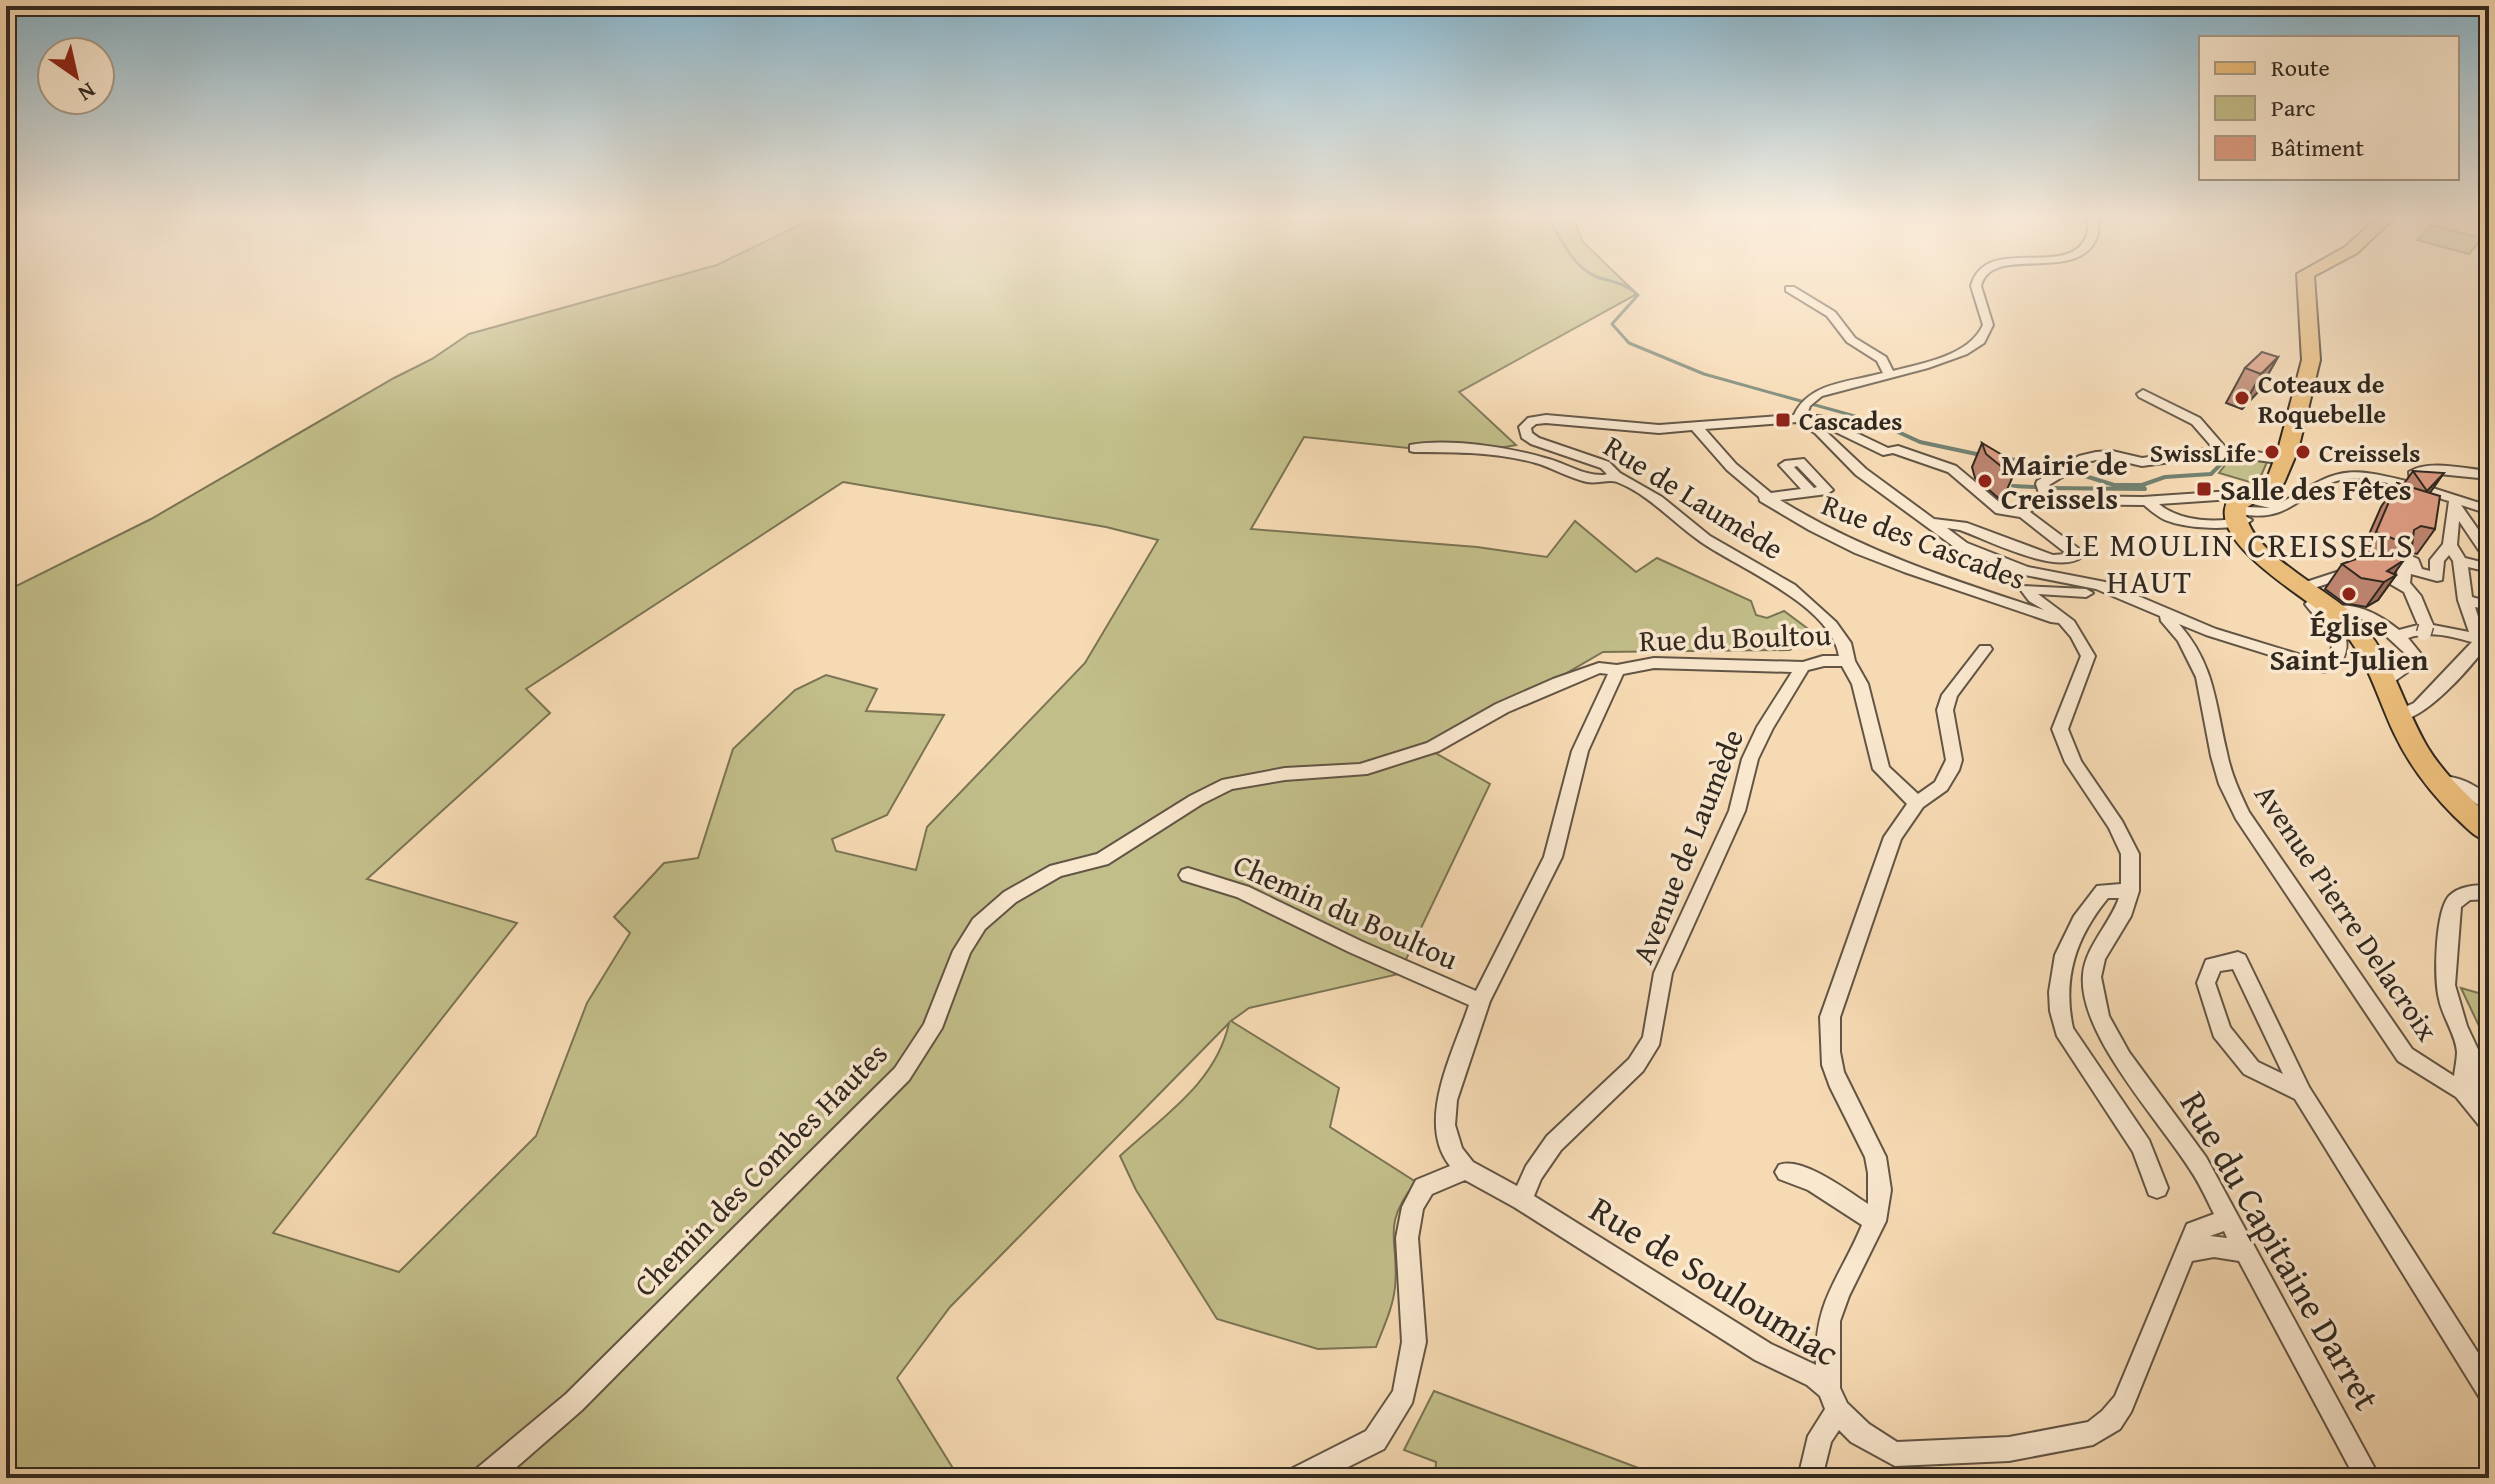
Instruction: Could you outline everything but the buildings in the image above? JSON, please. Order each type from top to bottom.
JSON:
[{"type":"main road","points":[[2304,287],[2311,360],[2285,460],[2277,479],[2245,511],[2251,532],[2320,598],[2383,672],[2402,722],[2439,782],[2489,832]]},
{"type":"street","points":[[1802,419],[1806,403],[1818,393],[1965,351],[1984,337],[1987,328],[1975,296],[1976,287]]},
{"type":"street","points":[[1790,289],[1831,314],[1851,340],[1882,359],[1888,373]]},
{"type":"street","points":[[2143,394],[2196,421],[2222,451]]},
{"type":"street","points":[[1698,429],[1813,417],[1891,450],[1952,469],[2001,510],[2024,514],[2073,551],[2075,557],[2052,559],[1962,526],[1933,523]]},
{"type":"street","name":"Rue de Laumède","points":[[1698,429],[1659,429],[1546,419],[1532,421],[1525,427],[1529,439],[1600,463],[1615,476],[1657,500],[1705,539],[1790,588],[1831,625],[1844,643],[1847,661]]},
{"type":"street","points":[[1802,419],[1861,472],[1962,546],[2025,571],[2100,585],[2161,612],[2287,658],[2324,667],[2334,664],[2340,653],[2340,637],[2312,604],[2356,569],[2364,567],[2403,579],[2417,596],[2425,629],[2413,659],[2383,672]]},
{"type":"street","name":"Rue des Cascades","points":[[1698,429],[1739,477],[1765,498],[1842,541],[2069,624]]},
{"type":"street","points":[[1414,448],[1465,449],[1523,457],[1546,462],[1590,481],[1615,476]]},
{"type":"street","points":[[2048,499],[2042,484],[2096,456],[2112,455],[2142,462],[2222,451],[2285,460]]},
{"type":"street","points":[[2417,489],[2415,472],[2439,470],[2489,475]]},
{"type":"street","points":[[2148,501],[2163,517],[2173,520],[2283,507],[2342,475],[2359,474],[2489,510]]},
{"type":"street","name":"Rue des Cascades","points":[[1765,498],[1811,492]]},
{"type":"street","points":[[2024,514],[2029,502],[2048,499],[2148,501],[2232,495],[2245,511]]},
{"type":"street","points":[[2450,500],[2450,545],[2460,561],[2465,600],[2478,643]]},
{"type":"street","points":[[2450,500],[2487,552]]},
{"type":"street","points":[[2403,579],[2405,557],[2413,562],[2416,572],[2437,577],[2437,560],[2450,545]]},
{"type":"street","points":[[2460,561],[2489,568]]},
{"type":"street","points":[[2069,624],[2030,597],[2027,589],[2124,596]]},
{"type":"street","points":[[2320,598],[2349,609],[2399,636],[2413,659]]},
{"type":"street","points":[[2465,600],[2489,606]]},
{"type":"street","name":"Avenue Pierre Delacroix","points":[[2161,612],[2200,662],[2208,683],[2226,780],[2242,815],[2405,1055],[2463,1091]]},
{"type":"street","name":"Rue du Capitaine Darret","points":[[2069,624],[2081,637],[2088,656],[2060,729],[2073,762],[2116,825],[2130,854],[2130,891],[2122,916],[2096,958],[2092,977],[2097,1008],[2122,1058],[2187,1143],[2369,1473]]},
{"type":"street","points":[[2399,636],[2413,628],[2450,631],[2478,643]]},
{"type":"street","points":[[2402,722],[2420,707],[2478,643]]},
{"type":"street","points":[[1828,1388],[1829,1322],[1847,1273],[1875,1221],[1880,1190],[1876,1157],[1861,1121],[1834,1074],[1828,1046],[1830,1017],[1893,837],[1917,803],[1941,786],[1951,770],[1954,760],[1945,710],[1950,695],[1985,649]]},
{"type":"street","name":"Rue du Boultou","points":[[1466,1169],[1453,1153],[1445,1125],[1447,1100],[1480,1001],[1553,857],[1580,751],[1617,670],[1654,663],[1803,667],[1823,661],[1847,661],[1860,684],[1881,769],[1917,803]]},
{"type":"street","name":"Avenue de Laumède","points":[[1522,1200],[1533,1173],[1554,1143],[1636,1065],[1652,1039],[1663,973],[1737,811],[1750,759],[1803,667]]},
{"type":"street","name":"Chemin des Combes Hautes","points":[[485,1478],[574,1402],[902,1074],[932,1028],[962,951],[979,924],[1010,897],[1056,871],[1102,859],[1228,784],[1285,774],[1361,770],[1433,747],[1502,708],[1558,683],[1599,668],[1617,670]]},
{"type":"street","points":[[2439,782],[2453,782],[2471,789],[2489,806]]},
{"type":"street","name":"Chemin du Boultou","points":[[1188,875],[1243,892],[1356,947],[1480,1001]]},
{"type":"street","points":[[2130,891],[2103,891],[2084,912],[2066,945],[2057,1007],[2064,1030],[2142,1147],[2157,1188]]},
{"type":"street","points":[[2489,892],[2458,896],[2452,905],[2446,989],[2467,1048],[2489,1094]]},
{"type":"street","points":[[2302,1093],[2251,1068],[2221,1031],[2206,983],[2213,965],[2238,960],[2302,1093],[2489,1392]]},
{"type":"street","points":[[2467,1048],[2463,1091],[2489,1122]]},
{"type":"street","points":[[2463,1091],[2489,1100]]},
{"type":"street","points":[[1300,1478],[1375,1440],[1404,1395],[1414,1342],[1407,1238],[1413,1207],[1424,1187],[1466,1169]]},
{"type":"street","name":"Rue de Souloumiac","points":[[1466,1169],[1522,1200],[1763,1352],[1815,1377],[1828,1388],[1838,1412],[1860,1433],[1895,1454],[2009,1449],[2093,1433],[2111,1420],[2123,1404],[2195,1231],[2230,1219]]},
{"type":"street","points":[[1786,1172],[1815,1182],[1875,1221]]},
{"type":"street","points":[[2185,1252],[2214,1246],[2248,1252]]},
{"type":"street","points":[[1810,1478],[1820,1436],[1838,1412]]},
{"type":"green space","points":[[637,287],[1630,287],[1637,294],[1459,392],[1516,445],[1465,454],[1304,437],[1251,529],[1477,547],[1547,557],[1575,521],[1636,572],[1657,558],[1751,601],[1756,615],[1767,618],[1784,611],[1811,631],[1790,650],[1603,652],[1432,751],[1490,784],[1399,974],[1249,1008],[1231,1021],[1339,1088],[1330,1127],[1416,1182],[1394,1223],[1394,1295],[1376,1347],[1318,1349],[1217,1319],[1136,1190],[1120,1156],[1200,1081],[1213,1063],[1229,1023],[950,1307],[897,1378],[959,1478],[6,1478],[6,591],[151,519],[432,359],[469,334]],"holes":[[[843,482],[1106,527],[1158,540],[1085,663],[927,827],[916,870],[836,851],[832,839],[887,815],[944,715],[866,711],[877,689],[826,675],[795,690],[733,749],[698,858],[664,863],[614,917],[630,933],[587,1003],[536,1136],[399,1272],[273,1233],[517,923],[367,879],[550,713],[526,689]]]},
{"type":"green space","points":[[2232,456],[2267,462],[2260,478],[2253,483],[2219,473]]},
{"type":"green space","points":[[2461,988],[2489,996],[2489,1047]]},
{"type":"green space","points":[[1434,1391],[1665,1478],[1435,1478],[1436,1462],[1404,1450]]},
{"type":"waterway","points":[[1627,287],[1638,295],[1612,324],[1629,343],[1704,374],[1869,420],[1900,433]]},
{"type":"waterway","points":[[1896,431],[1920,442],[1981,455]]},
{"type":"waterway","points":[[2142,485],[2165,477],[2211,474],[2230,455],[2235,455]]},
{"type":"waterway","points":[[2002,458],[2050,465],[2114,485],[2142,485]]},
{"type":"waterway","points":[[2050,488],[2145,489],[2142,485]]},
{"type":"waterway","points":[[2013,486],[2036,487]]},
{"type":"place","name":"Coteaux de Roquebelle","points":[[2242,398]]},
{"type":"place","name":"Cascades","points":[[1783,420]]},
{"type":"place","name":"SwissLife","points":[[2272,452]]},
{"type":"place","name":"Creissels","points":[[2303,452]]},
{"type":"place","name":"Mairie de Creissels","points":[[1985,481]]},
{"type":"place","name":"Salle des Fêtes","points":[[2204,489]]},
{"type":"place","name":"Église Saint-Julien","points":[[2349,594]]},
{"type":"district","name":"CREISSELS","points":[[2331,544]]},
{"type":"district","name":"LE MOULIN HAUT","points":[[2150,562]]}]
